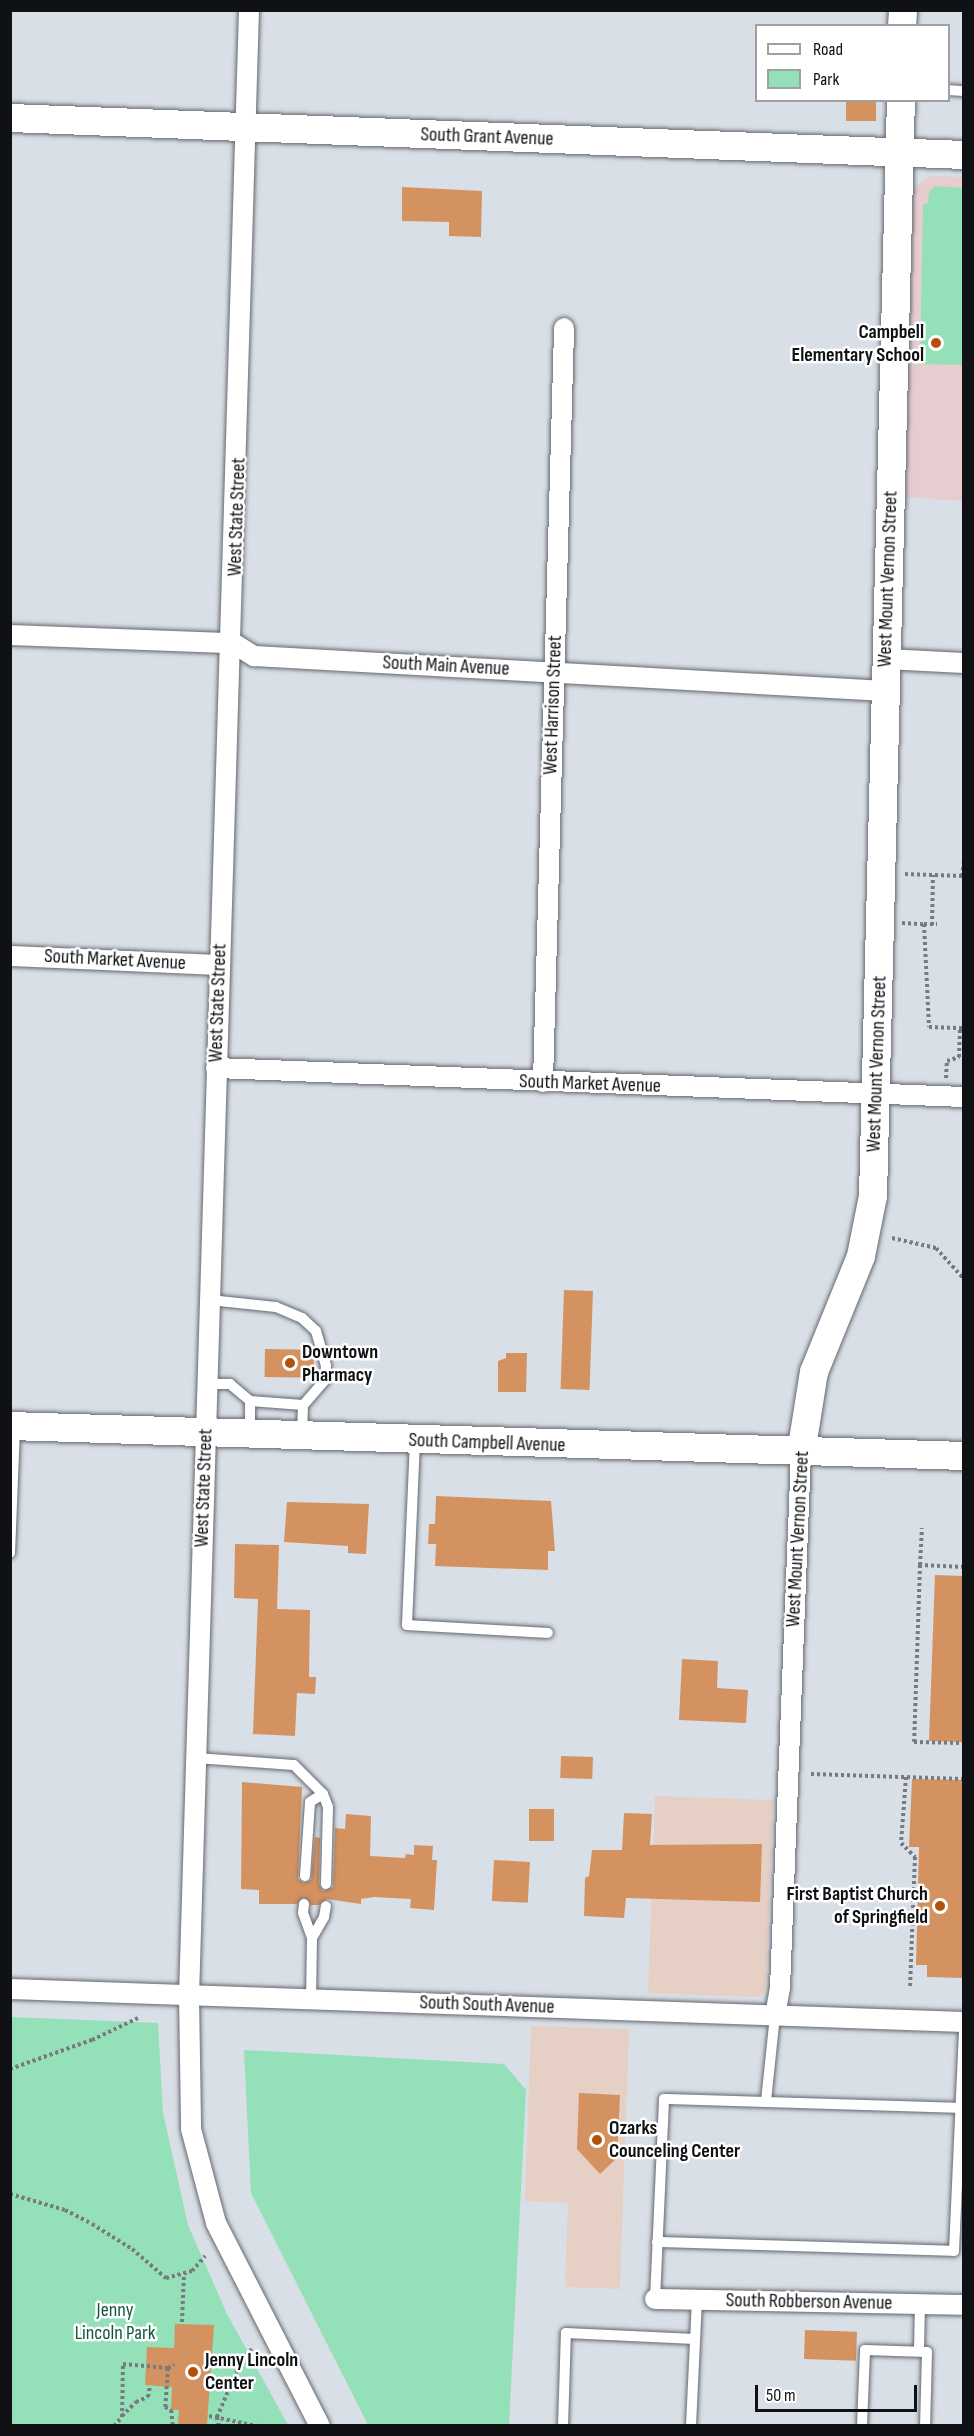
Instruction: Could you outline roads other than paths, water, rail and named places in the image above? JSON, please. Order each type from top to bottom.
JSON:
[{"type":"main road","name":"West Mount Vernon Street","points":[[801,1452],[814,1372],[870,1225],[877,1094],[901,102]]},
{"type":"main road","name":"South Grant Avenue","points":[[10,118],[963,155]]},
{"type":"main road","name":"South Campbell Avenue","points":[[13,1426],[250,1436],[963,1456]]},
{"type":"street","name":"West State Street","points":[[249,10],[233,644],[216,1068],[189,1995],[191,2129],[216,2223],[320,2426]]},
{"type":"street","name":"West Harrison Street","points":[[543,1083],[564,328]]},
{"type":"street","name":"South Main Avenue","points":[[10,635],[233,644],[254,656],[885,691]]},
{"type":"street","points":[[886,659],[963,663]]},
{"type":"street","name":"South Market Avenue","points":[[10,956],[220,964]]},
{"type":"street","name":"South Market Avenue","points":[[216,1068],[543,1083],[963,1097]]},
{"type":"street","name":"West Mount Vernon Street","points":[[775,2016],[780,1988],[801,1452]]},
{"type":"street","name":"South South Avenue","points":[[10,1989],[775,2016],[963,2025]]},
{"type":"street","name":"South Robberson Avenue","points":[[655,2299],[963,2305]]},
{"type":"lane","points":[[210,1300],[276,1306],[302,1318],[316,1330],[325,1357],[325,1380],[303,1405],[302,1437]]},
{"type":"lane","points":[[207,1384],[230,1384],[250,1401],[303,1405]]},
{"type":"lane","points":[[250,1401],[250,1436]]},
{"type":"lane","points":[[10,1553],[13,1426]]},
{"type":"lane","points":[[415,1441],[407,1625],[548,1633]]},
{"type":"lane","points":[[196,1758],[294,1765],[323,1794],[328,1807],[326,1884]]},
{"type":"lane","points":[[305,1876],[310,1802],[323,1794]]},
{"type":"lane","points":[[304,1904],[303,1913],[312,1938],[311,1999]]},
{"type":"lane","points":[[312,1938],[324,1917],[326,1906]]},
{"type":"lane","points":[[766,2101],[775,2016]]},
{"type":"lane","points":[[657,2242],[954,2251],[963,2025]]},
{"type":"lane","points":[[655,2299],[664,2099],[959,2108]]},
{"type":"lane","points":[[691,2426],[697,2300]]},
{"type":"lane","points":[[918,2351],[920,2303]]},
{"type":"lane","points":[[563,2426],[566,2333],[695,2338]]},
{"type":"lane","points":[[862,2426],[865,2350],[927,2352],[925,2426]]},
{"type":"place","name":"Campbell Elementary School","points":[[936,343]]},
{"type":"place","name":"Downtown Pharmacy","points":[[290,1363]]},
{"type":"place","name":"First Baptist Church of Springfield","points":[[940,1906]]},
{"type":"place","name":"Ozarks Counceling Center","points":[[597,2140]]},
{"type":"place","name":"Jenny Lincoln Center","points":[[193,2372]]},
{"type":"park label","name":"Jenny Lincoln Park","points":[[115,2322]]}]
